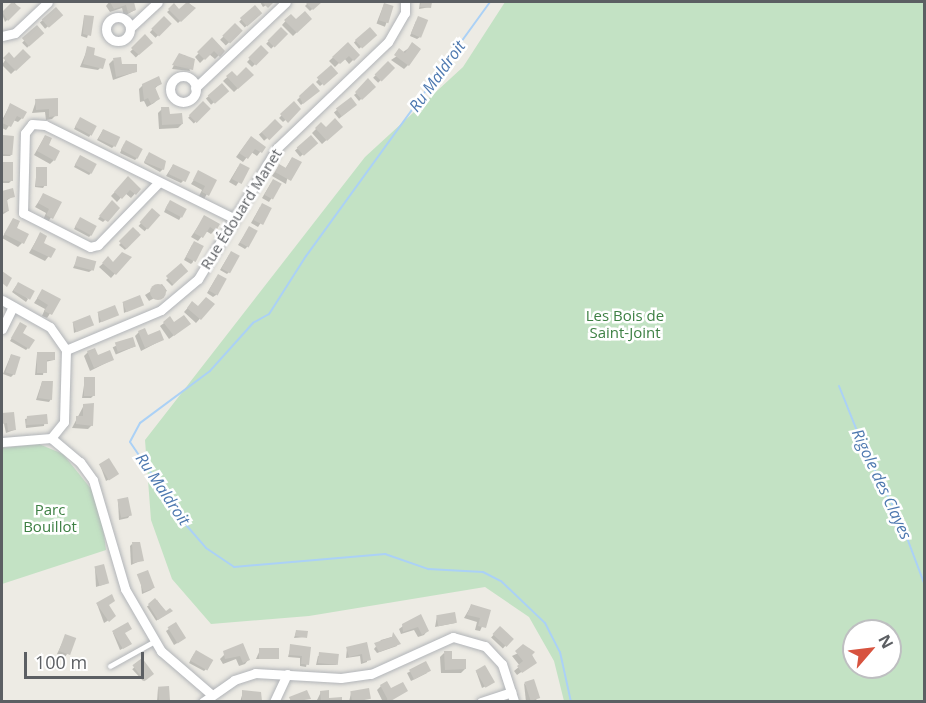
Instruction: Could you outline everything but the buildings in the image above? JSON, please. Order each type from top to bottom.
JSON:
[{"type":"street","points":[[2,36],[15,33],[48,2]]},
{"type":"street","points":[[130,28],[158,2]]},
{"type":"street","points":[[195,88],[286,2]]},
{"type":"street","name":"Rue Édouard Manet","points":[[66,350],[161,310],[198,279],[277,148],[388,42],[405,13],[405,2]]},
{"type":"street","points":[[159,182],[98,245],[90,247],[23,213],[25,133],[32,124],[45,126],[233,218]]},
{"type":"street","points":[[2,300],[50,327],[66,350],[64,422],[51,438]]},
{"type":"street","points":[[2,329],[13,306]]},
{"type":"street","points":[[2,442],[51,438],[81,462],[93,480],[125,589],[155,641],[175,665],[211,694]]},
{"type":"street","points":[[203,702],[211,694],[234,680],[255,673],[341,678],[371,674],[441,640],[466,638],[485,646],[502,664],[512,697],[481,702]]},
{"type":"street","points":[[274,702],[287,674]]},
{"type":"lane","points":[[110,666],[155,641]]},
{"type":"green space","name":"Les Bois de Saint-Joint","points":[[505,2],[924,2],[924,701],[564,701],[554,661],[529,617],[485,587],[309,616],[211,624],[172,579],[151,520],[145,440],[365,157],[463,67]]},
{"type":"green space","name":"Parc Bouillot","points":[[39,444],[63,454],[92,490],[101,512],[106,550],[2,584],[2,448]]},
{"type":"waterway","name":"Ru Maldroit","points":[[490,2],[306,256],[269,314],[253,323],[210,371],[140,423],[130,442],[187,526],[206,548],[234,567],[385,554],[428,569],[483,572],[501,581],[545,623],[560,652],[571,702]]},
{"type":"waterway","name":"Rigole des Clayes","points":[[839,386],[866,453],[901,522],[924,583]]}]
